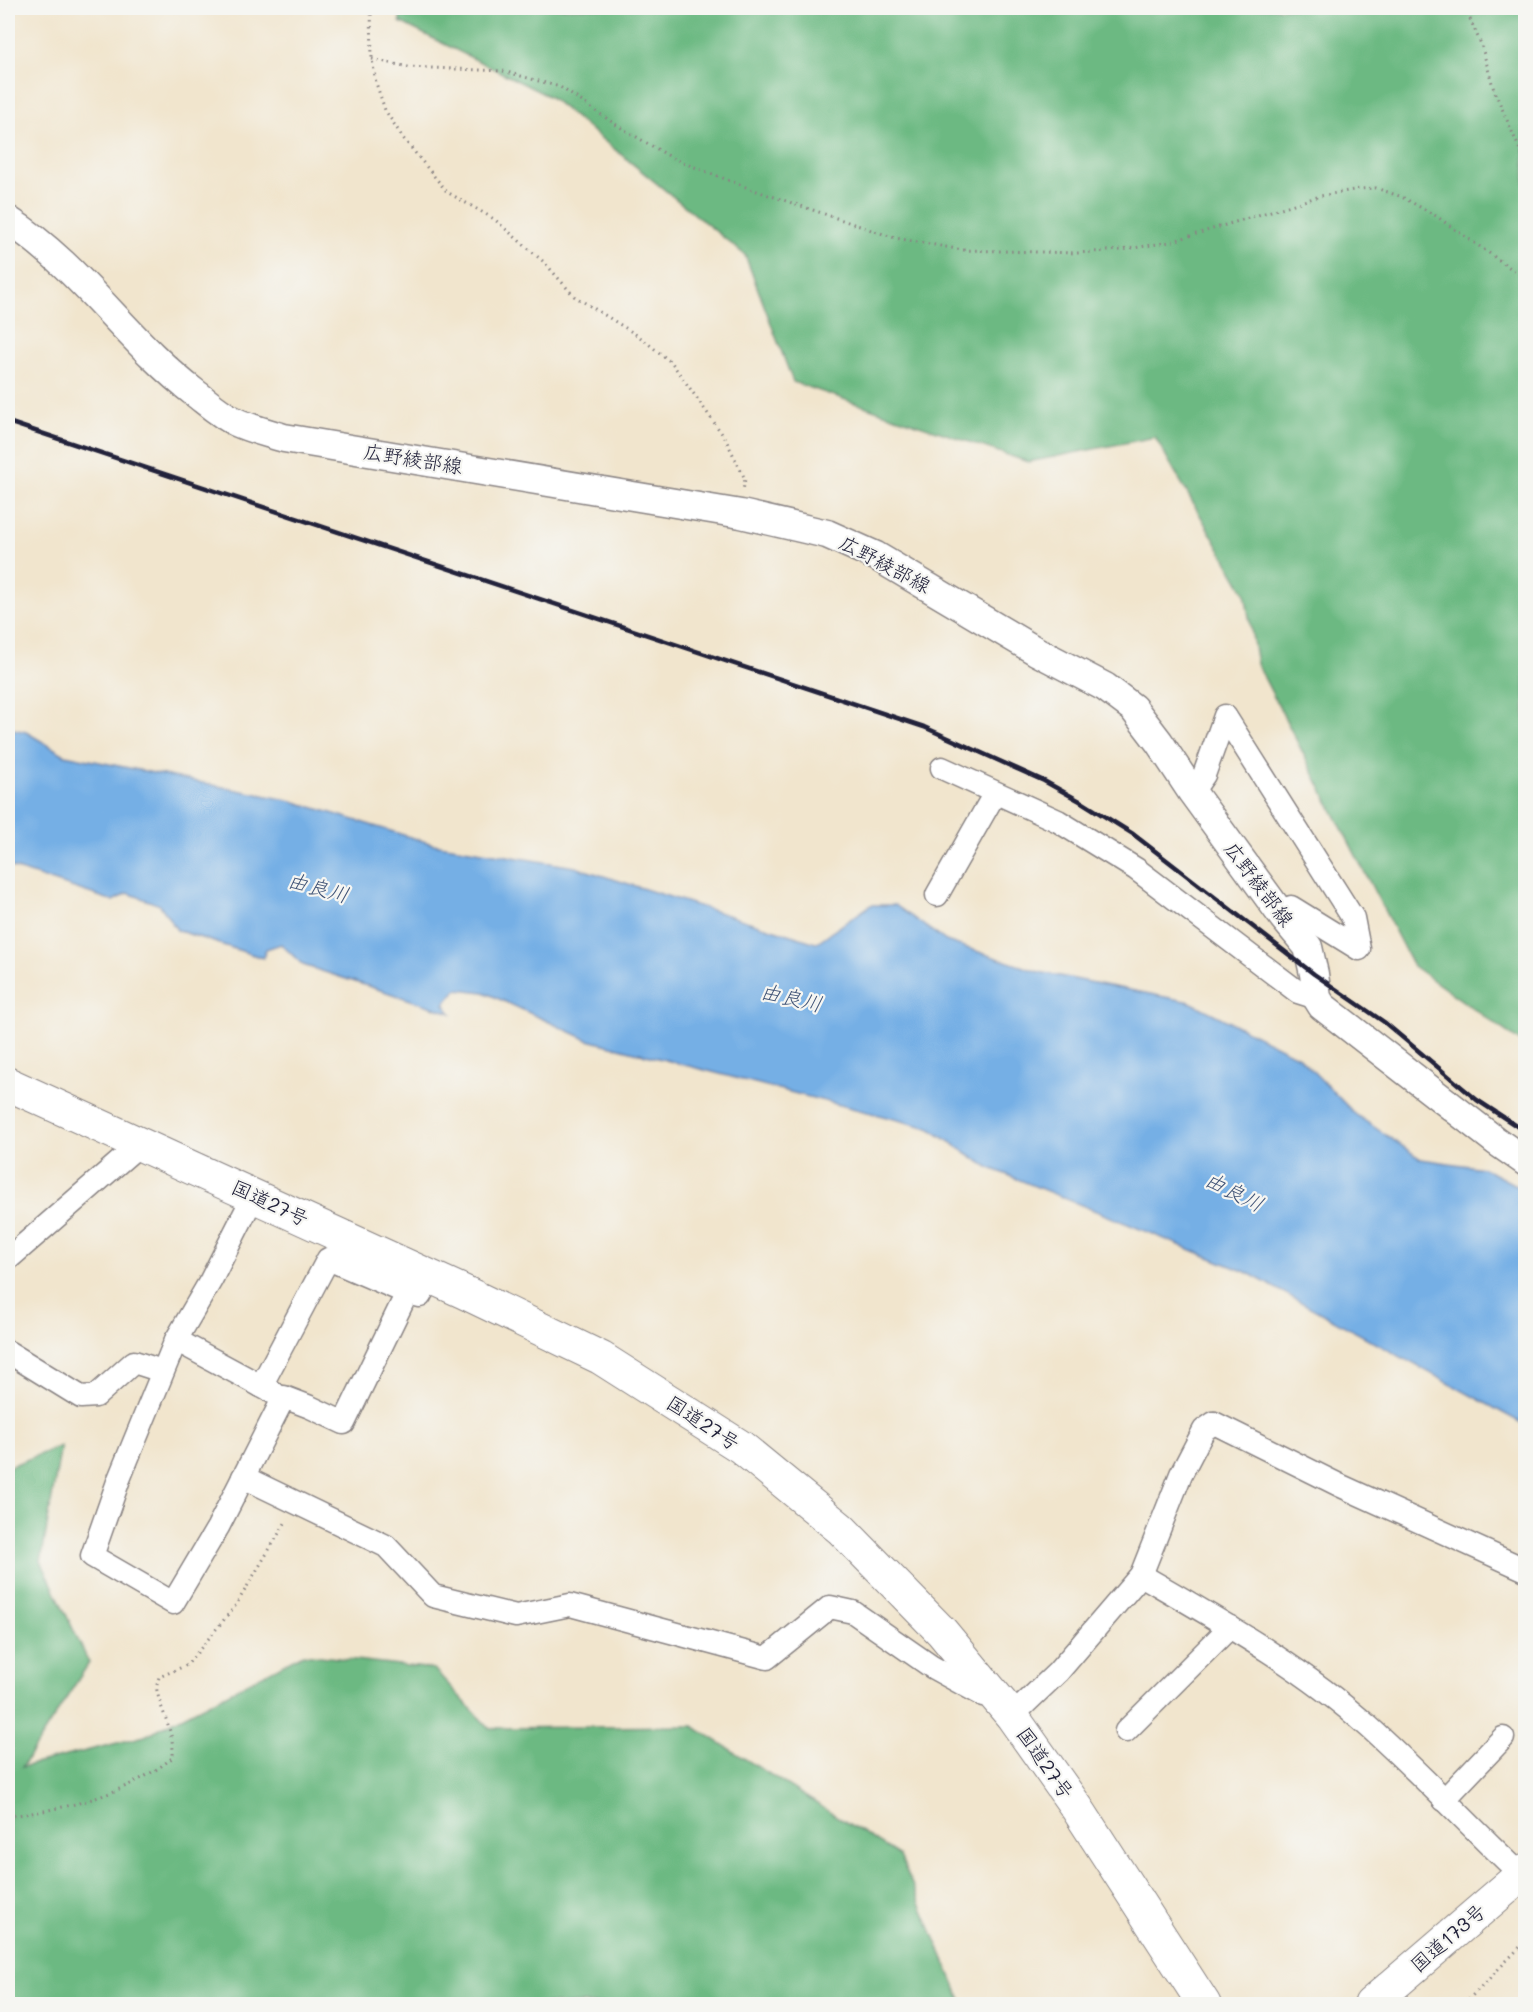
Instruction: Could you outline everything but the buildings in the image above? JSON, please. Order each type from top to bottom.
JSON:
[{"type":"highway","name":"国道27号","points":[[8,1084],[254,1196],[418,1285],[464,1292],[601,1358],[741,1447],[841,1529],[942,1632],[1001,1703],[1077,1808],[1204,2004]]},
{"type":"highway","name":"国道173号","points":[[1371,2004],[1519,1869]]},
{"type":"main road","name":"広野綾部線","points":[[8,220],[37,241],[152,357],[192,391],[236,422],[284,438],[741,514],[827,534],[876,556],[1036,651],[1105,687],[1134,708],[1283,917],[1308,947],[1317,998]]},
{"type":"main road","points":[[1317,998],[1322,1006],[1421,1084],[1526,1161]]},
{"type":"street","points":[[1192,792],[1204,775],[1226,716],[1353,918],[1359,949],[1291,907],[1283,917]]},
{"type":"street","points":[[942,768],[1058,821],[1126,863],[1298,992],[1317,998]]},
{"type":"street","points":[[938,895],[995,793]]},
{"type":"street","points":[[8,1259],[140,1144]]},
{"type":"street","points":[[254,1196],[211,1280],[176,1340],[162,1371],[119,1479],[92,1556],[173,1603],[218,1527],[284,1397]]},
{"type":"street","points":[[176,1340],[261,1386],[344,1423],[418,1285],[328,1258],[261,1386]]},
{"type":"street","points":[[8,1352],[81,1397],[96,1396],[134,1362],[162,1371]]},
{"type":"street","points":[[243,1477],[386,1546],[433,1596],[516,1616],[570,1605],[767,1658],[830,1607],[853,1612],[932,1667],[1001,1703],[1058,1672],[1141,1575],[1181,1474],[1204,1430],[1214,1423],[1339,1485],[1526,1570]]},
{"type":"street","points":[[1141,1575],[1230,1627],[1309,1679],[1368,1726],[1519,1869]]},
{"type":"street","points":[[1126,1731],[1230,1627]]},
{"type":"street","points":[[1444,1800],[1503,1738]]},
{"type":"path","points":[[371,8],[372,58],[376,83],[385,110],[403,138],[447,192],[494,219],[545,263],[574,296],[640,337],[672,363],[725,438],[745,479],[741,514]]},
{"type":"path","points":[[1465,8],[1481,44],[1494,90],[1526,164]]},
{"type":"path","points":[[372,58],[408,67],[503,71],[560,87],[618,126],[674,159],[751,189],[895,238],[963,250],[1077,253],[1122,250],[1170,242],[1320,196],[1376,188],[1402,197],[1436,216],[1526,279]]},
{"type":"path","points":[[8,1816],[71,1804],[117,1790],[163,1766],[174,1757],[174,1744],[167,1717],[156,1688],[159,1677],[187,1665],[236,1605],[297,1503]]},
{"type":"path","points":[[1464,2004],[1526,1941]]},
{"type":"green space","points":[[400,8],[1525,8],[1525,1045],[1413,966],[1257,664],[1245,593],[1155,437],[1028,462],[793,382],[745,255],[550,97],[400,22]]},
{"type":"green space","points":[[61,1446],[41,1561],[89,1663],[22,1767],[145,1736],[303,1654],[434,1669],[489,1728],[693,1726],[900,1856],[963,2004],[8,2004],[8,1467]]},
{"type":"water","name":"由良川","points":[[8,728],[26,732],[65,755],[292,801],[433,844],[575,867],[816,943],[871,905],[895,905],[946,941],[1039,972],[1190,1002],[1299,1057],[1355,1114],[1421,1159],[1483,1168],[1525,1190],[1525,1425],[1248,1273],[988,1167],[929,1128],[588,1040],[484,992],[457,989],[444,1004],[451,1013],[303,965],[281,944],[266,949],[263,958],[177,930],[160,905],[128,893],[113,901],[8,866]]},
{"type":"railway","points":[[8,422],[924,727],[1044,781],[1133,834],[1314,974],[1384,1022],[1477,1100],[1526,1132]]}]
